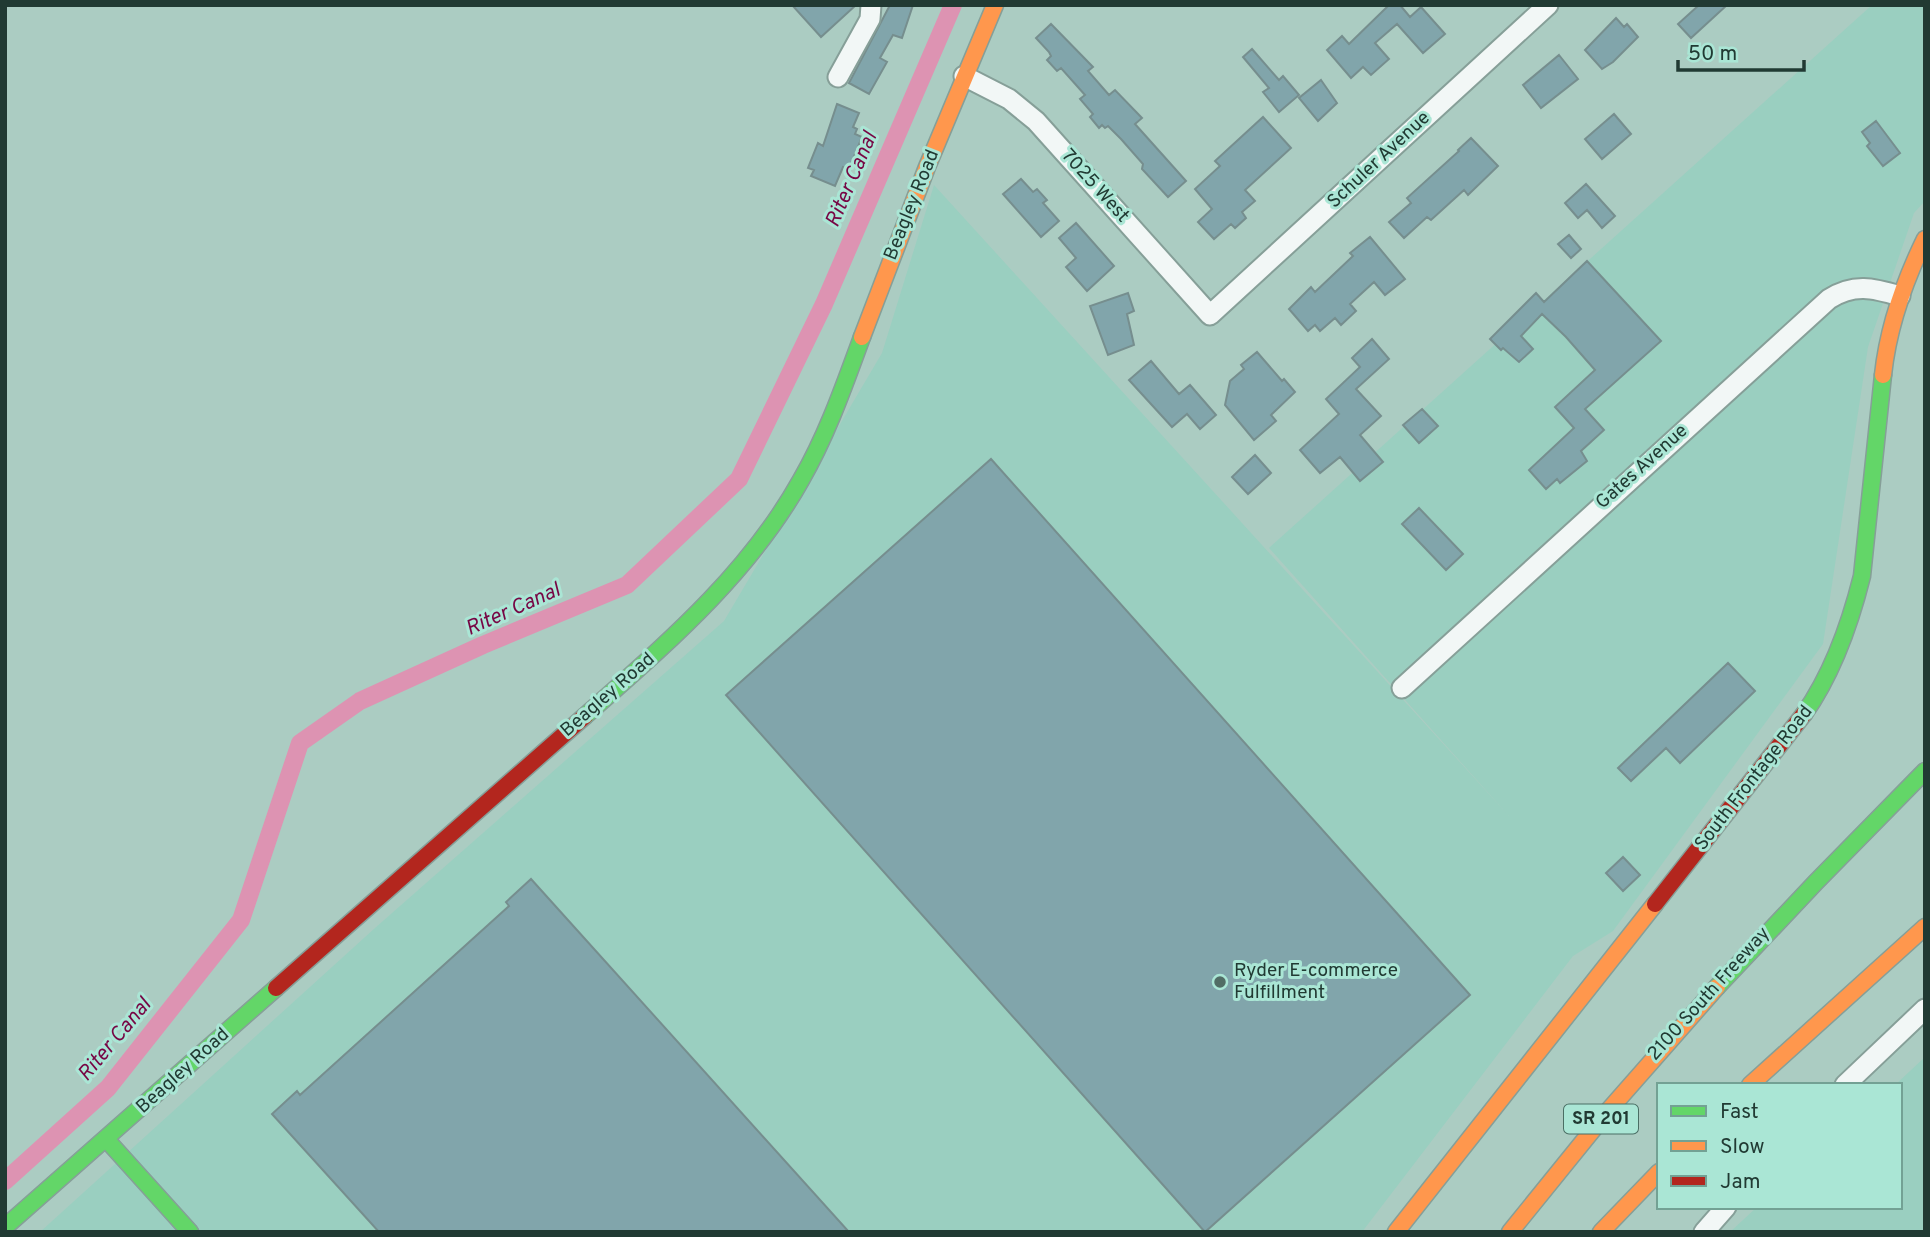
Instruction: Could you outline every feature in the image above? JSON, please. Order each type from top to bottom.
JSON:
[{"type":"main road","name":"Beagley Road","points":[[5,1227],[666,644],[709,604],[749,558],[797,487],[831,420],[887,268],[995,5]]},
{"type":"main road","name":"South Frontage Road","points":[[1396,1232],[1787,738],[1814,700],[1830,670],[1847,628],[1861,576],[1885,353],[1900,296],[1925,239]]},
{"type":"main road","name":"2100 South Freeway","points":[[1510,1232],[1634,1078],[1695,1009],[1792,904],[1925,771]]},
{"type":"main road","points":[[1752,1083],[1925,927]]},
{"type":"main road","points":[[106,1139],[190,1232]]},
{"type":"main road","points":[[1601,1232],[1657,1174]]},
{"type":"street","points":[[838,77],[870,19],[871,5]]},
{"type":"street","name":"Schuler Avenue","points":[[1210,315],[1548,5]]},
{"type":"street","name":"7025 West","points":[[964,76],[1009,99],[1036,121],[1210,315]]},
{"type":"street","name":"Gates Avenue","points":[[1402,688],[1829,299],[1840,292],[1863,286],[1900,296]]},
{"type":"street","points":[[1847,1083],[1925,1009]]},
{"type":"street","points":[[1704,1232],[1724,1209]]},
{"type":"shaded area","points":[[1872,5],[1925,5],[1925,201],[1914,213],[1868,347],[1823,644],[1613,931],[1573,956],[1362,1232],[40,1232],[375,928],[724,621],[882,353],[934,185],[1509,816],[1269,548]]},
{"type":"shaded area","points":[[1925,1057],[1925,1232],[1730,1232],[1755,1209],[1902,1209],[1902,1083],[1897,1083]]},
{"type":"building","points":[[792,5],[856,5],[821,37]]},
{"type":"building","points":[[890,5],[913,5],[902,38],[893,35],[880,58],[887,62],[869,94],[849,83]]},
{"type":"building","points":[[1389,5],[1400,5],[1410,17],[1421,7],[1445,34],[1423,53],[1397,24],[1375,43],[1389,59],[1371,75],[1363,67],[1351,78],[1327,50],[1342,36],[1349,44]]},
{"type":"building","points":[[1699,5],[1727,5],[1691,38],[1678,24]]},
{"type":"building","points":[[1616,18],[1624,27],[1627,24],[1638,37],[1602,69],[1585,50]]},
{"type":"building","points":[[1051,24],[1093,67],[1088,71],[1109,95],[1115,90],[1142,118],[1135,124],[1186,181],[1168,197],[1142,169],[1143,164],[1108,126],[1105,128],[1102,125],[1099,128],[1090,117],[1093,114],[1080,99],[1085,95],[1061,68],[1057,71],[1047,60],[1051,56],[1049,52],[1036,38]]},
{"type":"building","points":[[1252,49],[1279,80],[1283,76],[1299,95],[1279,112],[1263,92],[1269,88],[1243,57]]},
{"type":"building","points":[[1559,55],[1578,79],[1541,108],[1523,85]]},
{"type":"building","points":[[1321,80],[1337,103],[1318,121],[1299,98]]},
{"type":"building","points":[[837,104],[859,113],[853,127],[857,129],[855,134],[862,137],[849,169],[843,167],[835,186],[811,176],[814,170],[808,168],[818,143],[823,146]]},
{"type":"building","points":[[1614,114],[1631,134],[1602,159],[1585,139]]},
{"type":"building","points":[[1263,117],[1291,148],[1245,190],[1255,201],[1242,212],[1246,218],[1235,228],[1231,224],[1214,239],[1198,222],[1212,209],[1195,189],[1220,166],[1215,161]]},
{"type":"building","points":[[1876,121],[1900,153],[1883,166],[1867,146],[1870,143],[1862,132]]},
{"type":"building","points":[[1471,138],[1498,166],[1468,195],[1464,190],[1431,220],[1427,217],[1404,238],[1389,222],[1411,203],[1407,198]]},
{"type":"building","points":[[1021,179],[1033,192],[1037,189],[1047,200],[1043,203],[1059,221],[1041,237],[1003,194]]},
{"type":"building","points":[[1586,184],[1615,216],[1602,228],[1587,210],[1578,218],[1565,203]]},
{"type":"building","points":[[1076,223],[1114,266],[1087,291],[1066,267],[1076,258],[1059,238]]},
{"type":"building","points":[[1569,235],[1581,249],[1571,258],[1558,244]]},
{"type":"building","points":[[1370,237],[1405,279],[1385,295],[1374,282],[1350,304],[1356,311],[1341,325],[1335,318],[1320,331],[1315,325],[1308,331],[1289,309],[1311,287],[1315,292],[1353,256],[1350,253]]},
{"type":"building","points":[[1587,261],[1661,341],[1585,409],[1604,430],[1581,451],[1587,461],[1560,483],[1557,479],[1546,489],[1529,470],[1574,428],[1555,407],[1595,370],[1542,314],[1521,336],[1533,349],[1519,362],[1490,339],[1536,293],[1544,302]]},
{"type":"building","points":[[1128,293],[1134,311],[1127,314],[1134,345],[1108,355],[1090,306]]},
{"type":"building","points":[[1372,339],[1389,359],[1356,389],[1381,416],[1360,435],[1383,462],[1360,481],[1340,457],[1320,473],[1300,450],[1339,414],[1326,399],[1360,367],[1352,358]]},
{"type":"building","points":[[1257,352],[1295,392],[1271,415],[1276,421],[1254,440],[1225,405],[1230,381],[1244,369],[1241,365]]},
{"type":"building","points":[[1151,361],[1179,394],[1190,385],[1216,415],[1200,429],[1187,414],[1172,427],[1129,380]]},
{"type":"building","points":[[1422,409],[1438,426],[1419,443],[1403,425]]},
{"type":"building","points":[[1255,455],[1271,473],[1248,494],[1232,477]]},
{"type":"building","points":[[991,459],[1470,995],[1205,1232],[726,695]]},
{"type":"building","points":[[1419,508],[1463,554],[1446,570],[1402,524]]},
{"type":"building","points":[[1728,663],[1755,691],[1680,763],[1666,748],[1631,781],[1618,768]]},
{"type":"building","points":[[1623,857],[1640,875],[1623,891],[1606,873]]},
{"type":"building","points":[[531,879],[849,1232],[379,1232],[272,1114],[297,1091],[300,1095],[509,906],[506,902]]},
{"type":"waterway","name":"Riter Canal","points":[[5,1181],[108,1088],[241,920],[300,743],[360,701],[483,645],[627,585],[739,479],[824,304],[953,5]]},
{"type":"traffic: fast","points":[[585,716],[703,607],[756,547],[780,515],[819,446],[862,337]]},
{"type":"traffic: fast","points":[[1804,714],[1824,682],[1839,648],[1862,576],[1883,375]]},
{"type":"traffic: fast","points":[[1717,987],[1925,771]]},
{"type":"traffic: fast","points":[[5,1227],[276,988]]},
{"type":"traffic: fast","points":[[106,1139],[190,1232]]},
{"type":"traffic: slow","points":[[862,337],[927,167],[995,5]]},
{"type":"traffic: slow","points":[[1883,375],[1898,306],[1925,239]]},
{"type":"traffic: slow","points":[[1396,1232],[1655,904]]},
{"type":"traffic: slow","points":[[1752,1083],[1925,927]]},
{"type":"traffic: slow","points":[[1510,1232],[1608,1111],[1717,987]]},
{"type":"traffic: slow","points":[[1601,1232],[1657,1174]]},
{"type":"traffic: jam","points":[[1655,904],[1804,714]]},
{"type":"traffic: jam","points":[[276,988],[585,716]]},
{"type":"place","name":"Ryder E-commerce Fulfillment","points":[[1220,982]]}]
